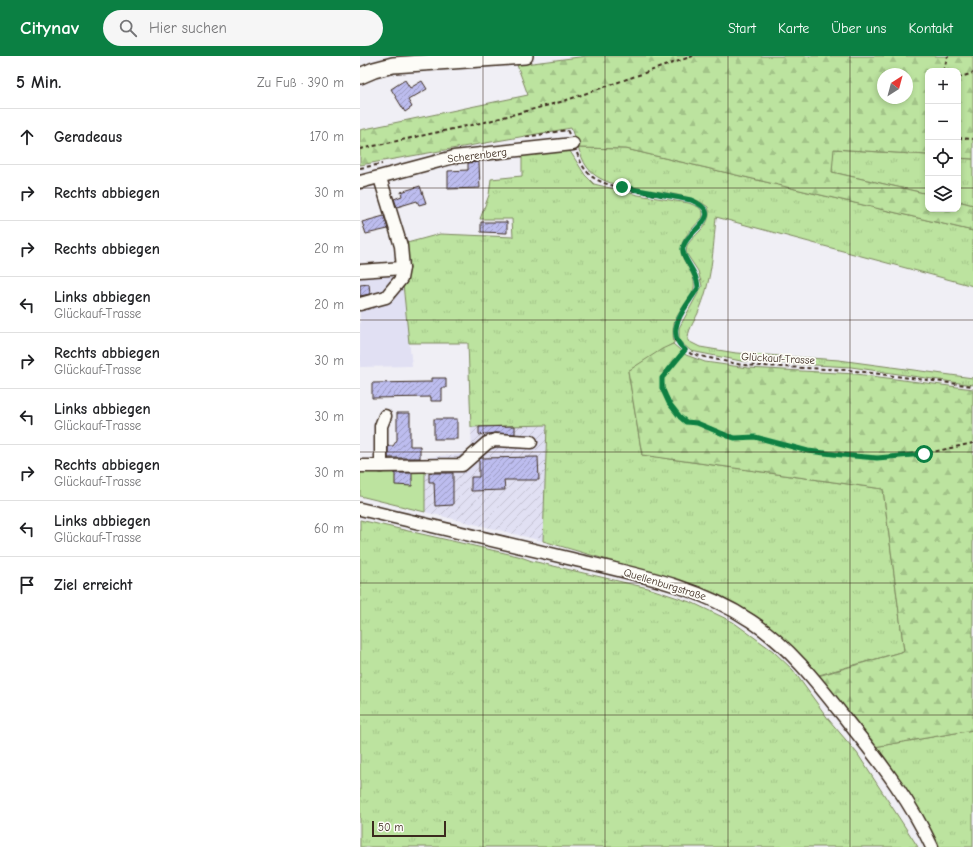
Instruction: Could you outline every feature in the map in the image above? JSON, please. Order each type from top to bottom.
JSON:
[{"type":"main road","points":[[360,76],[393,60],[525,56]]},
{"type":"street","name":"Scherenberg","points":[[360,182],[380,178],[454,157],[575,148]]},
{"type":"street","points":[[360,304],[386,297],[401,279],[403,268],[401,246],[380,178]]},
{"type":"street","points":[[360,271],[403,268]]},
{"type":"street","points":[[381,466],[381,426],[385,416]]},
{"type":"street","points":[[360,466],[462,465],[487,443],[495,440],[531,442]]},
{"type":"street","name":"Quellenburgstraße","points":[[360,509],[652,578],[704,595],[730,608],[770,635],[815,681],[863,741],[906,800],[932,847]]},
{"type":"path","points":[[360,149],[485,122],[564,101],[693,56]]},
{"type":"path","points":[[944,68],[948,56]]},
{"type":"path","points":[[961,77],[973,73]]},
{"type":"path","points":[[961,138],[973,139]]},
{"type":"path","points":[[575,148],[583,167],[599,180],[622,187],[691,200],[705,208],[706,219],[685,242],[683,249],[684,255],[695,273],[698,288],[676,323],[676,342],[685,350],[662,378],[662,388],[669,403],[686,422],[697,423],[728,436],[766,439],[808,451],[877,458],[924,454],[973,443]]},
{"type":"path","name":"Glückauf-Trasse","points":[[685,350],[691,354],[742,365],[848,370],[973,386]]},
{"type":"shaded area","points":[[401,271],[412,366],[360,367],[360,274]]},
{"type":"shaded area","points":[[547,425],[543,541],[425,512],[424,463],[430,457],[472,453],[471,427]]},
{"type":"green space","points":[[587,56],[973,56],[973,159],[961,158],[961,68],[925,68],[925,155],[834,149],[832,172],[925,193],[925,212],[961,212],[961,202],[973,205],[973,231],[626,149],[578,148],[571,128],[360,165],[360,130],[528,95],[517,65]]},
{"type":"green space","points":[[568,148],[585,175],[594,184],[638,195],[689,203],[699,207],[703,212],[703,217],[687,235],[682,247],[684,260],[693,275],[694,289],[674,324],[674,343],[628,371],[642,455],[883,489],[904,651],[819,675],[777,632],[756,616],[734,603],[680,581],[543,541],[547,425],[471,427],[468,343],[409,343],[403,284],[406,271],[407,243],[440,234],[513,237],[512,219],[480,219],[489,195],[491,179],[522,176],[522,156]]},
{"type":"green space","points":[[578,148],[626,149],[973,231],[973,286],[716,217],[713,254],[709,278],[703,301],[690,330],[688,341],[700,347],[736,353],[839,360],[973,378],[973,385],[851,367],[741,361],[691,351],[679,341],[679,328],[702,286],[698,271],[686,253],[687,245],[706,223],[709,213],[708,207],[695,200],[680,196],[610,183],[597,176],[587,167]]},
{"type":"green space","points":[[833,149],[925,155],[925,193],[832,172]]},
{"type":"green space","points":[[961,158],[973,159],[973,205],[961,202]]},
{"type":"green space","points":[[673,344],[686,355],[705,362],[748,368],[856,374],[973,389],[973,730],[874,747],[818,676],[904,651],[883,489],[642,455],[628,371],[662,349]]},
{"type":"green space","points":[[425,469],[425,512],[360,496],[360,470]]},
{"type":"green space","points":[[360,520],[518,556],[532,561],[648,588],[693,603],[733,622],[773,651],[793,670],[829,720],[857,753],[918,847],[360,847]]},
{"type":"green space","points":[[973,730],[973,847],[937,847],[874,747]]},
{"type":"building","points":[[405,80],[410,88],[422,81],[427,89],[408,100],[412,107],[405,112],[391,89]]},
{"type":"building","points":[[479,162],[480,188],[448,189],[448,171],[468,170],[468,163]]},
{"type":"building","points":[[420,186],[426,203],[419,205],[417,201],[397,207],[394,199],[402,196],[401,192]]},
{"type":"building","points":[[384,216],[388,229],[366,234],[362,222]]},
{"type":"building","points":[[481,222],[507,222],[507,233],[481,232]]},
{"type":"building","points":[[369,284],[370,294],[360,296],[360,285]]},
{"type":"building","points":[[431,378],[446,378],[446,388],[442,388],[442,401],[431,401],[431,397],[372,398],[372,383],[431,382]]},
{"type":"building","points":[[397,413],[410,413],[410,446],[420,446],[420,458],[388,458],[388,446],[393,446],[397,440]]},
{"type":"building","points":[[434,419],[457,419],[457,439],[434,439]]},
{"type":"building","points":[[515,426],[515,434],[495,433],[479,435],[479,427]]},
{"type":"building","points":[[538,457],[539,480],[504,480],[505,490],[471,491],[471,477],[479,477],[479,460],[481,458]]},
{"type":"building","points":[[395,473],[412,473],[412,486],[395,485]]},
{"type":"building","points":[[429,473],[453,473],[453,505],[435,506],[434,482],[429,482]]},
{"type":"route","points":[[622,187],[691,200],[705,208],[707,214],[706,219],[685,242],[683,249],[684,255],[698,280],[698,288],[676,323],[676,342],[685,350],[676,359],[662,378],[662,388],[669,403],[680,417],[686,422],[697,423],[721,434],[735,438],[755,437],[808,451],[877,458],[924,454]]}]
